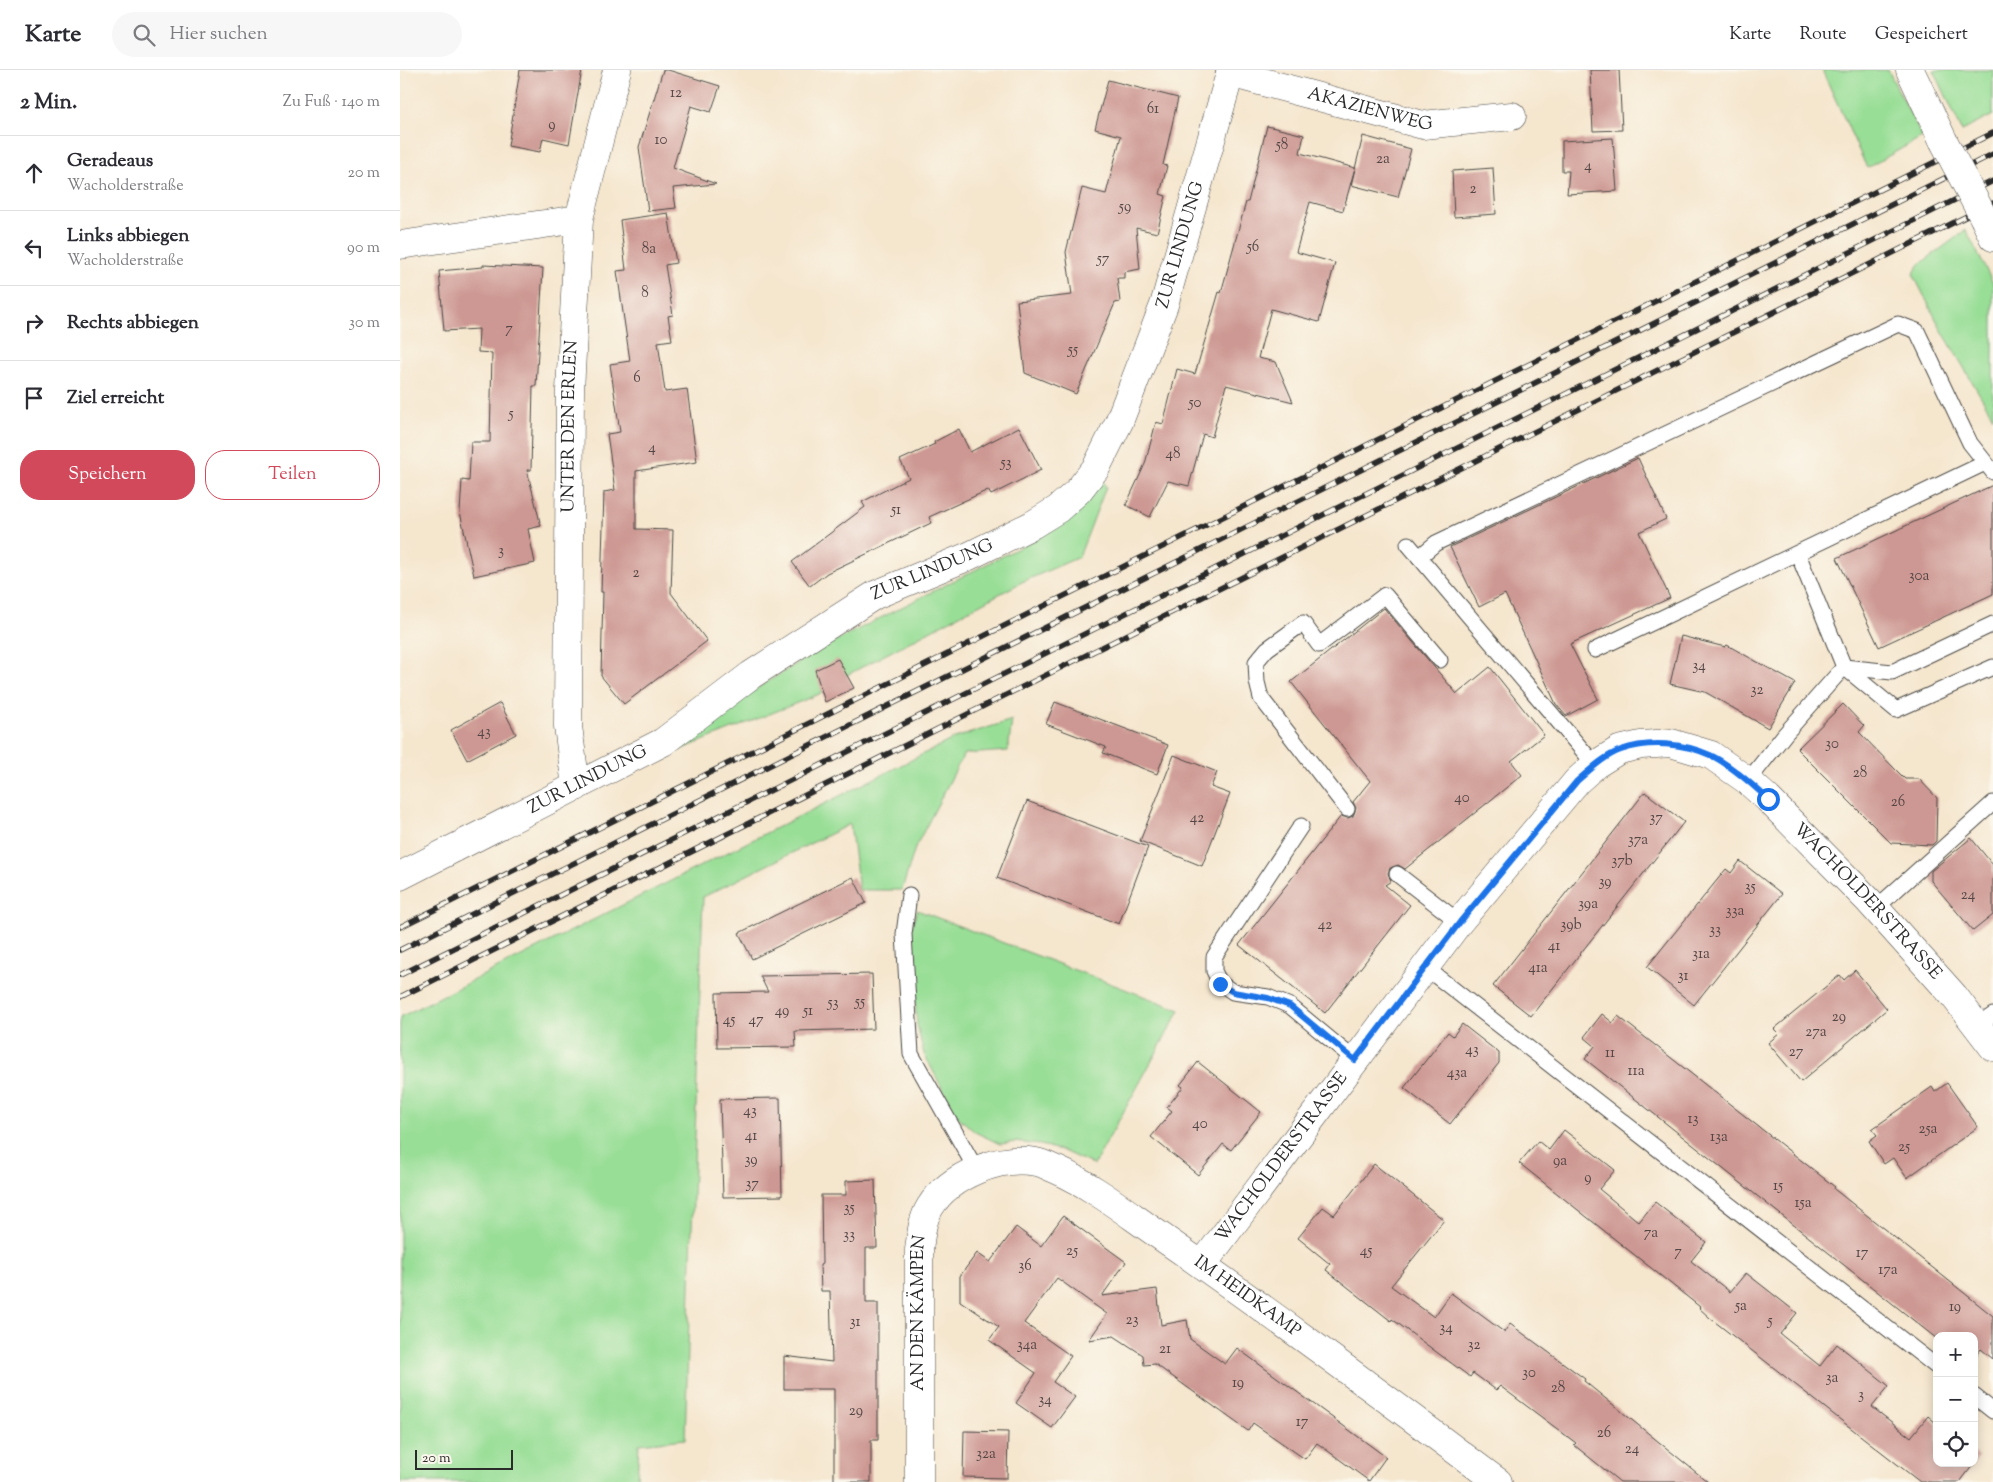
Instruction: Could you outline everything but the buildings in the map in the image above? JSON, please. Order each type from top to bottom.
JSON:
[{"type":"street","name":"UNTER DEN ERLEN","points":[[576,787],[568,716],[570,391],[579,219],[617,70]]},
{"type":"street","points":[[1910,70],[1943,140],[1989,229]]},
{"type":"street","name":"AKAZIENWEG","points":[[1230,72],[1423,125],[1512,116]]},
{"type":"street","name":"ZUR LINDUNG","points":[[400,876],[663,742],[751,675],[875,595],[969,556],[1032,525],[1058,509],[1078,491],[1096,468],[1119,422],[1164,305],[1230,72]]},
{"type":"street","points":[[400,245],[579,219]]},
{"type":"street","name":"WACHOLDERSTRASSE","points":[[1202,1265],[1460,922],[1577,781],[1595,765],[1619,750],[1641,744],[1671,743],[1711,755],[1748,781],[1799,829],[1876,908],[1954,996],[1985,1020],[1993,1048]]},
{"type":"street","name":"IM HEIDKAMP","points":[[977,1171],[1014,1160],[1038,1162],[1076,1179],[1202,1265],[1498,1482]]},
{"type":"street","name":"AN DEN KÄMPEN","points":[[919,1482],[919,1250],[922,1226],[930,1207],[940,1195],[957,1181],[977,1171]]},
{"type":"lane","points":[[1419,557],[1436,543],[1898,324],[1917,331],[1970,443],[1989,467],[1798,554],[1595,650]]},
{"type":"lane","points":[[1408,544],[1595,765]]},
{"type":"lane","points":[[1798,554],[1844,666],[1896,710],[1993,666]]},
{"type":"lane","points":[[1347,809],[1261,698],[1257,682],[1256,662],[1267,649],[1303,623],[1319,645],[1385,595],[1440,660]]},
{"type":"lane","points":[[1844,666],[1892,672],[1993,624]]},
{"type":"lane","points":[[1748,781],[1785,734],[1844,666]]},
{"type":"lane","points":[[1876,908],[1993,803]]},
{"type":"lane","points":[[1301,826],[1214,956],[1214,972],[1220,984],[1233,992],[1268,998],[1290,1006],[1355,1060]]},
{"type":"lane","points":[[1397,874],[1460,922]]},
{"type":"lane","points":[[909,894],[904,934],[911,1054],[977,1171]]},
{"type":"lane","points":[[1426,968],[1933,1364]]},
{"type":"lane","points":[[1978,1399],[1993,1411]]},
{"type":"green space","points":[[1822,70],[1888,70],[1922,137],[1867,168]]},
{"type":"green space","points":[[1934,70],[1993,70],[1993,115],[1962,131]]},
{"type":"green space","points":[[1966,230],[1993,283],[1993,417],[1941,329],[1913,274],[1920,264]]},
{"type":"green space","points":[[1100,477],[1106,487],[1079,557],[1022,582],[847,675],[822,693],[665,756],[762,685],[829,644],[1038,538],[1066,521]]},
{"type":"green space","points":[[1012,720],[1008,751],[964,754],[915,848],[902,890],[859,890],[850,824],[703,897],[685,1439],[639,1444],[637,1482],[400,1482],[400,1017],[955,738]]},
{"type":"green space","points":[[917,910],[1180,1010],[1094,1165],[1063,1151],[1041,1145],[1015,1142],[1000,1144],[975,1132],[957,1116],[924,1054],[917,1025],[910,934]]},
{"type":"railway","points":[[400,927],[1993,133]]},
{"type":"railway","points":[[400,950],[1993,154]]},
{"type":"railway","points":[[400,975],[1993,181]]},
{"type":"railway","points":[[400,997],[1993,203]]},
{"type":"route","points":[[1220,984],[1233,992],[1268,998],[1290,1006],[1355,1060],[1460,922],[1577,781],[1595,765],[1619,750],[1641,744],[1671,743],[1711,755],[1748,781],[1768,799]]}]
